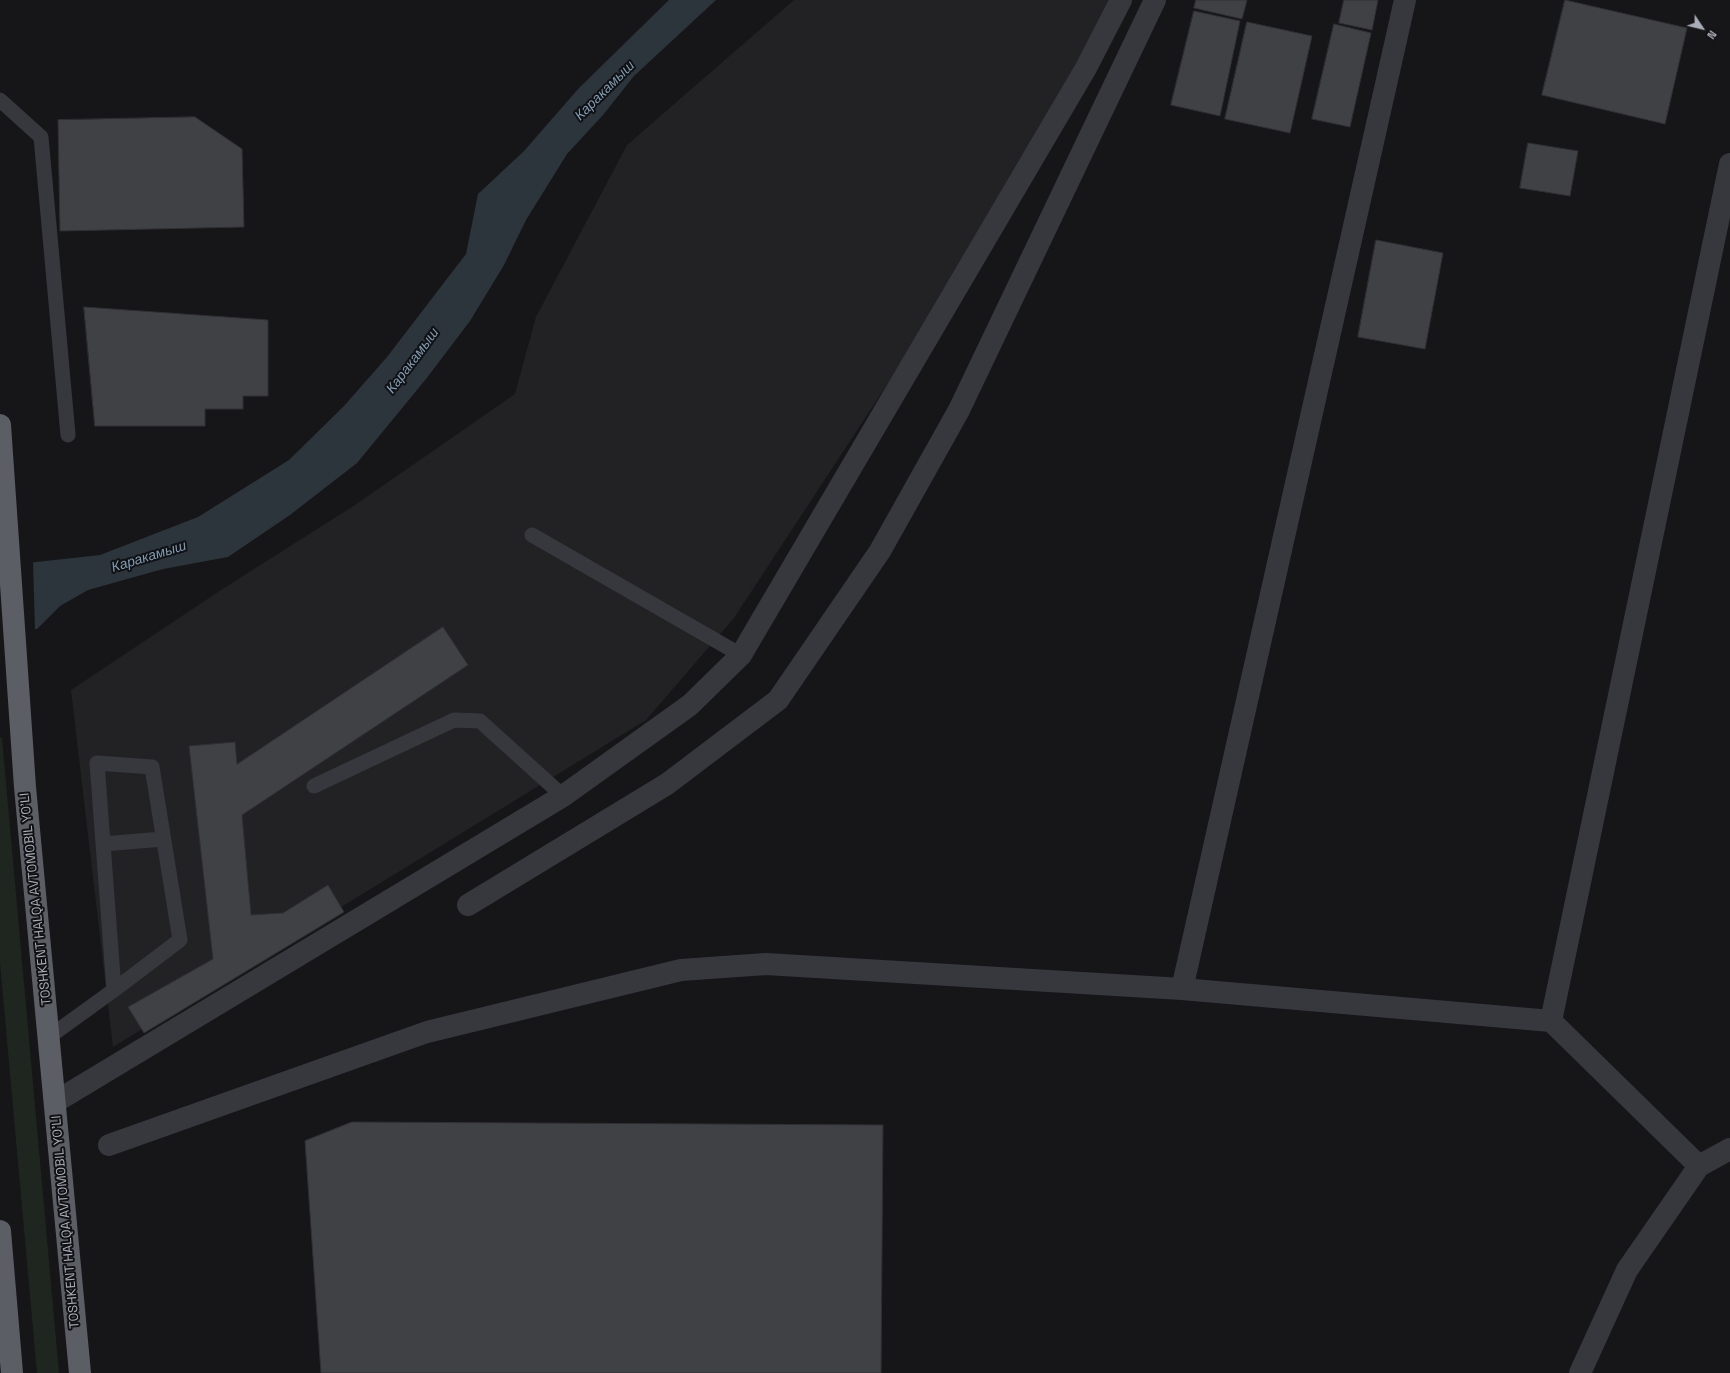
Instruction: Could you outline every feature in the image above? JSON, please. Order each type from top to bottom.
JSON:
[{"type":"highway","name":"TOSHKENT HALQA AVTOMOBIL YO'LI","points":[[0,425],[26,795],[80,1373]]},
{"type":"highway","points":[[0,1231],[12,1373]]},
{"type":"street","points":[[55,1102],[563,796],[690,705],[740,655],[1086,68],[1121,0]]},
{"type":"street","points":[[468,905],[667,784],[778,700],[880,551],[959,410],[1155,0]]},
{"type":"street","points":[[1182,989],[1405,0]]},
{"type":"street","points":[[1551,1021],[1730,164]]},
{"type":"street","points":[[109,1145],[427,1032],[681,970],[766,964],[1182,989],[1551,1021],[1699,1166]]},
{"type":"street","points":[[1580,1373],[1627,1270],[1699,1166],[1730,1149]]},
{"type":"lane","points":[[0,100],[41,137],[68,435]]},
{"type":"lane","points":[[532,535],[740,655]]},
{"type":"lane","points":[[314,786],[454,720],[480,721],[563,796]]},
{"type":"lane","points":[[49,1037],[114,990],[180,940],[152,767],[97,763],[114,990]]},
{"type":"lane","points":[[103,844],[163,838]]},
{"type":"shaded area","points":[[794,0],[1128,0],[1092,72],[734,618],[646,720],[113,1047],[71,690],[221,590],[355,505],[515,394],[536,317],[627,145]]},
{"type":"shaded area","points":[[0,738],[2,738],[59,1373],[37,1373],[0,963]]},
{"type":"water","name":"Каракамыш","points":[[669,0],[716,0],[634,76],[603,115],[567,154],[526,220],[504,265],[470,321],[426,379],[357,463],[290,515],[228,557],[163,569],[88,590],[60,606],[37,629],[0,630],[0,566],[100,555],[198,517],[289,460],[344,406],[387,357],[466,254],[478,194],[524,151],[579,88]]},
{"type":"pier","points":[[33,561],[35,631],[0,632],[0,564]]},
{"type":"building","points":[[1196,0],[1247,0],[1242,19],[1194,8]]},
{"type":"building","points":[[1344,0],[1378,0],[1372,30],[1339,23]]},
{"type":"building","points":[[1565,0],[1687,28],[1665,124],[1542,95]]},
{"type":"building","points":[[1194,11],[1240,21],[1220,116],[1171,105]]},
{"type":"building","points":[[1247,22],[1312,36],[1290,133],[1225,119]]},
{"type":"building","points":[[1334,24],[1371,33],[1350,127],[1312,119]]},
{"type":"building","points":[[195,117],[242,149],[244,227],[60,231],[58,120]]},
{"type":"building","points":[[1528,143],[1578,151],[1570,196],[1520,188]]},
{"type":"building","points":[[1376,240],[1443,253],[1425,349],[1358,337]]},
{"type":"building","points":[[84,307],[268,320],[268,396],[243,396],[243,409],[205,409],[205,426],[95,426]]},
{"type":"building","points":[[443,627],[468,665],[242,815],[251,915],[283,913],[328,885],[344,912],[144,1033],[128,1007],[213,959],[189,746],[235,742],[237,764]]},
{"type":"building","points":[[352,1122],[883,1125],[881,1373],[321,1373],[305,1141]]}]
